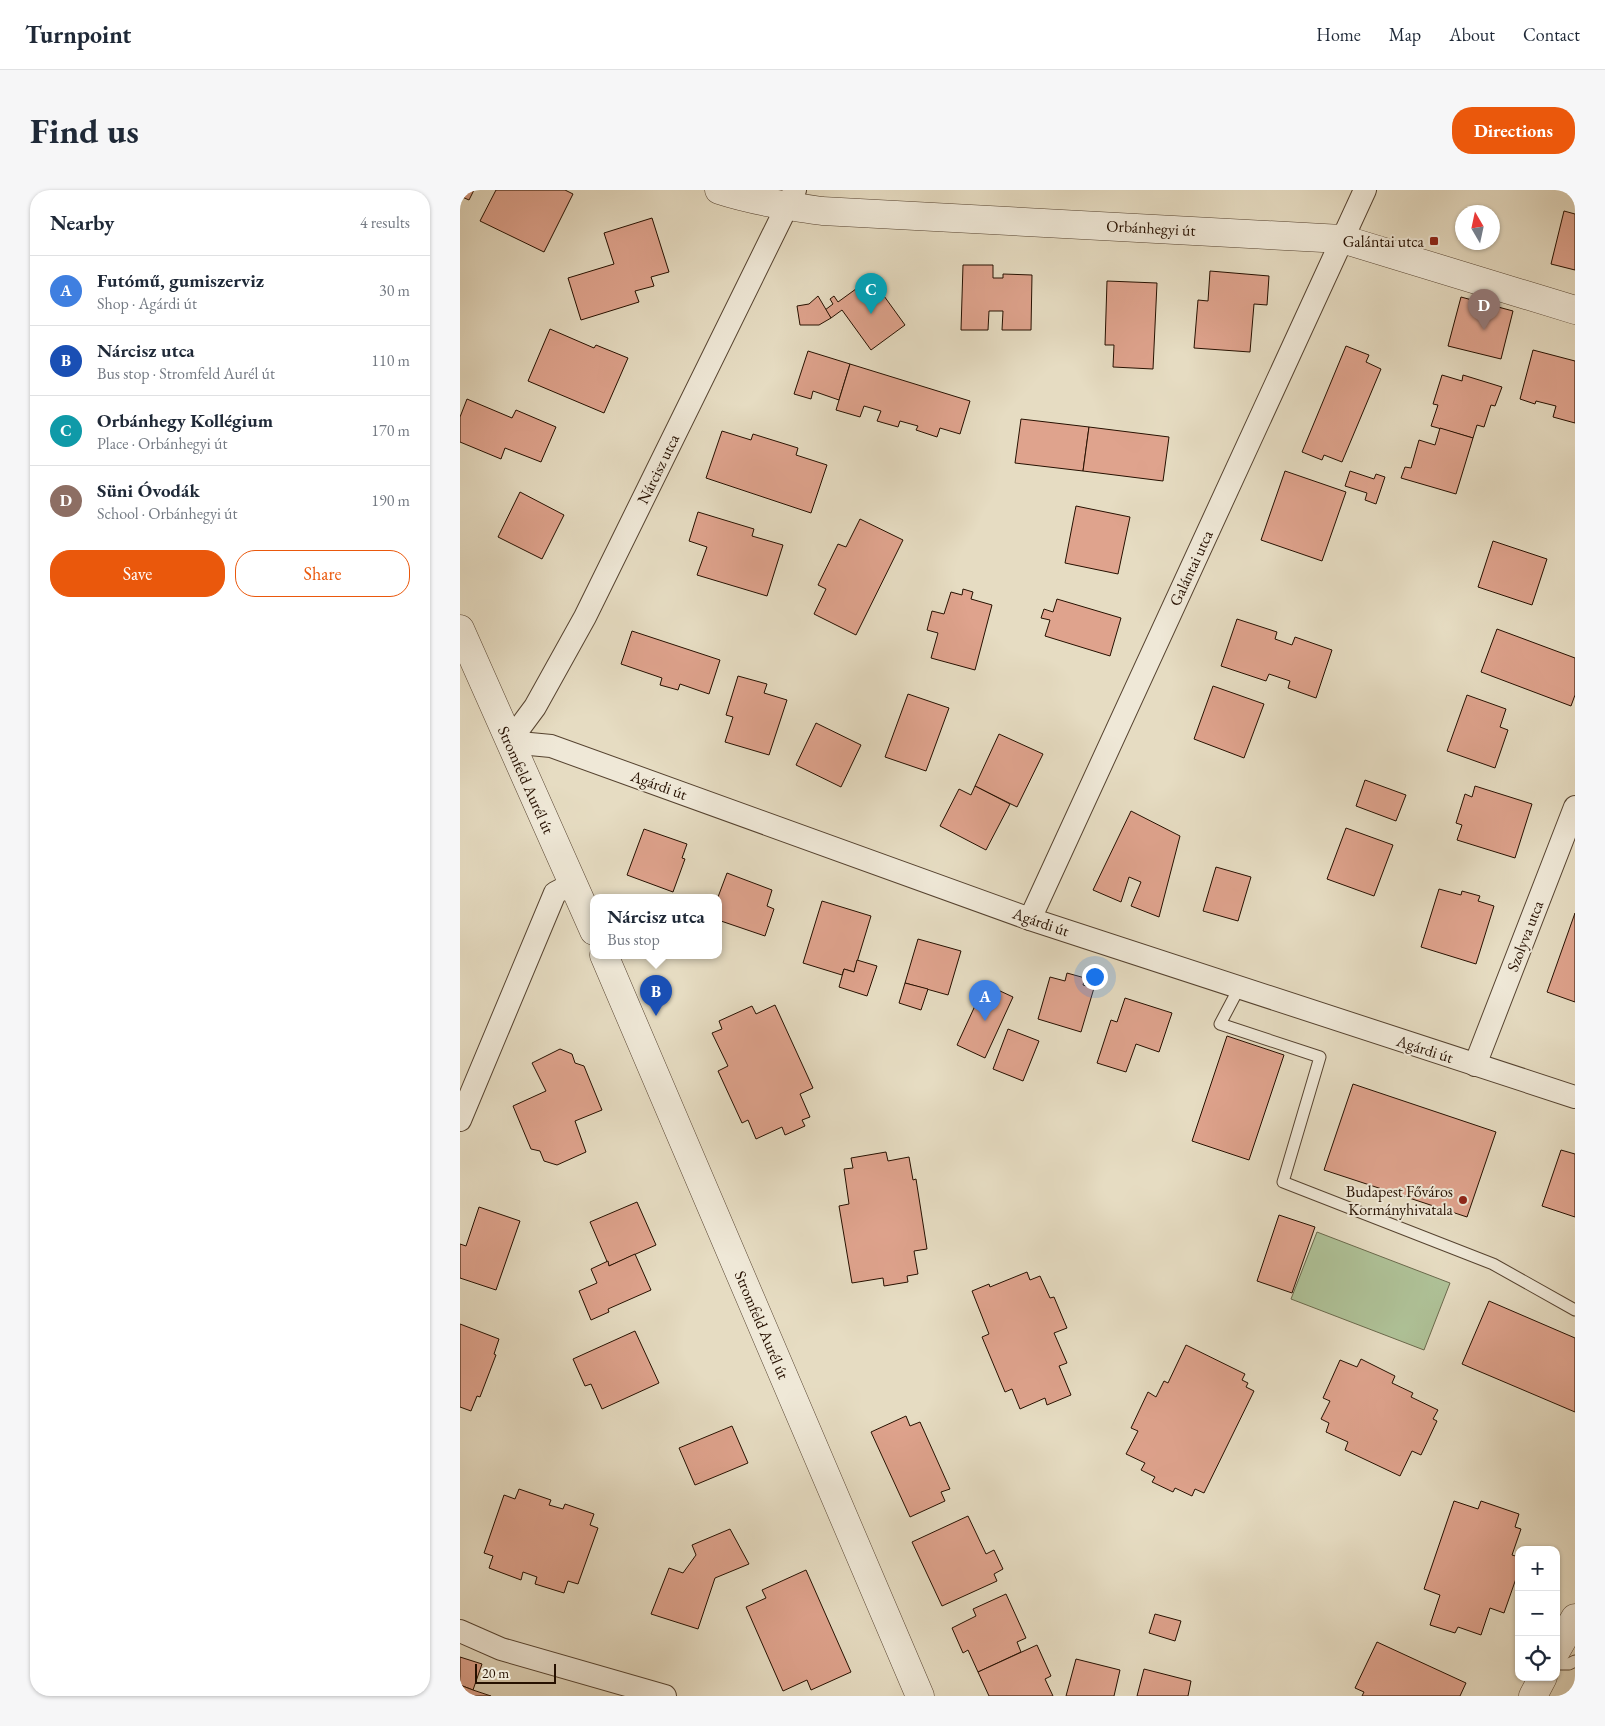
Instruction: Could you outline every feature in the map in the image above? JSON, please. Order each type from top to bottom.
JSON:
[{"type":"street","name":"Orbánhegyi út","points":[[720,190],[740,197],[790,198],[822,211],[1342,239],[1575,310]]},
{"type":"street","name":"Galántai utca","points":[[1030,919],[1365,190]]},
{"type":"street","name":"Nárcisz utca","points":[[509,742],[535,707],[585,616],[790,198]]},
{"type":"street","name":"Stromfeld Aurél út","points":[[460,629],[590,922]]},
{"type":"street","name":"Agárdi út","points":[[509,742],[551,746],[1030,919],[1575,1098]]},
{"type":"street","name":"Szolyva utca","points":[[1475,1065],[1575,807]]},
{"type":"street","points":[[462,1110],[555,893],[572,884]]},
{"type":"street","name":"Stromfeld Aurél út","points":[[606,959],[920,1696]]},
{"type":"street","points":[[1560,1644],[1575,1618]]},
{"type":"street","points":[[460,1631],[501,1649],[665,1696]]},
{"type":"street","points":[[1534,1696],[1540,1681]]},
{"type":"lane","points":[[1239,988],[1220,1024],[1320,1057],[1283,1182],[1493,1264],[1575,1310]]},
{"type":"lane","points":[[1560,1664],[1575,1662]]},
{"type":"green space","points":[[1317,1232],[1450,1283],[1424,1350],[1291,1299]]},
{"type":"building","points":[[460,190],[474,190],[469,200],[460,196]]},
{"type":"building","points":[[496,190],[565,190],[573,194],[544,252],[480,221]]},
{"type":"building","points":[[1564,211],[1575,214],[1575,270],[1551,264]]},
{"type":"building","points":[[652,218],[669,272],[651,277],[654,286],[635,291],[639,302],[581,320],[568,278],[614,264],[604,233]]},
{"type":"building","points":[[963,265],[993,265],[993,278],[1003,278],[1003,274],[1032,275],[1031,330],[1002,330],[1003,311],[989,311],[988,330],[961,330]]},
{"type":"building","points":[[1210,271],[1269,276],[1267,305],[1254,304],[1250,352],[1194,348],[1198,300],[1208,301]]},
{"type":"building","points":[[871,278],[905,325],[871,350],[842,310],[831,318],[825,310],[833,304],[830,299],[834,296],[838,302]]},
{"type":"building","points":[[1107,281],[1157,283],[1153,369],[1113,367],[1114,345],[1105,345]]},
{"type":"building","points":[[818,296],[831,318],[819,325],[800,325],[797,306],[809,304]]},
{"type":"building","points":[[1461,297],[1513,311],[1501,359],[1448,346]]},
{"type":"building","points":[[550,329],[594,348],[596,345],[628,358],[604,413],[528,381]]},
{"type":"building","points":[[1346,346],[1369,355],[1366,362],[1381,369],[1342,462],[1324,455],[1322,460],[1302,452]]},
{"type":"building","points":[[1533,350],[1575,361],[1575,423],[1553,417],[1556,406],[1536,401],[1535,404],[1520,399]]},
{"type":"building","points":[[808,351],[850,364],[839,400],[813,391],[811,399],[794,394]]},
{"type":"building","points":[[850,364],[970,401],[960,434],[940,428],[937,437],[916,430],[918,426],[900,421],[898,427],[877,421],[881,411],[864,406],[860,417],[836,410]]},
{"type":"building","points":[[1442,375],[1462,381],[1463,375],[1502,387],[1495,406],[1491,405],[1484,427],[1477,425],[1473,438],[1431,426],[1438,405],[1433,404]]},
{"type":"building","points":[[467,399],[512,418],[516,410],[556,427],[541,462],[505,448],[501,459],[460,442],[460,417]]},
{"type":"building","points":[[1021,419],[1089,427],[1083,471],[1015,463]]},
{"type":"building","points":[[1089,427],[1169,437],[1163,481],[1083,471]]},
{"type":"building","points":[[1440,428],[1473,438],[1456,494],[1401,478],[1405,467],[1411,468],[1419,440],[1435,445]]},
{"type":"building","points":[[722,431],[751,440],[753,434],[798,448],[796,455],[827,465],[811,513],[706,478]]},
{"type":"building","points":[[1285,471],[1346,492],[1322,561],[1261,540]]},
{"type":"building","points":[[1350,471],[1374,479],[1376,474],[1385,477],[1376,504],[1365,500],[1367,493],[1345,486]]},
{"type":"building","points":[[520,492],[564,515],[542,559],[498,537]]},
{"type":"building","points":[[1076,506],[1130,517],[1118,574],[1065,563]]},
{"type":"building","points":[[698,512],[754,529],[752,536],[783,545],[767,596],[697,575],[707,547],[689,541]]},
{"type":"building","points":[[860,519],[903,540],[856,635],[814,614],[826,589],[818,585],[838,544],[846,547]]},
{"type":"building","points":[[1493,541],[1547,559],[1532,605],[1478,587]]},
{"type":"building","points":[[963,589],[973,592],[971,599],[992,605],[975,670],[931,658],[938,633],[927,630],[932,611],[944,614],[951,592],[962,595]]},
{"type":"building","points":[[1057,599],[1121,618],[1110,656],[1045,636],[1050,620],[1041,618],[1044,609],[1053,612]]},
{"type":"building","points":[[1237,619],[1277,632],[1275,639],[1292,645],[1295,637],[1332,650],[1316,698],[1288,688],[1290,681],[1269,674],[1266,681],[1221,666]]},
{"type":"building","points":[[1497,629],[1575,658],[1575,695],[1571,706],[1481,672]]},
{"type":"building","points":[[632,631],[720,660],[709,694],[680,684],[678,690],[660,685],[662,678],[621,664]]},
{"type":"building","points":[[738,676],[767,684],[764,693],[787,700],[769,755],[725,742],[733,717],[726,715]]},
{"type":"building","points":[[1213,686],[1264,704],[1244,758],[1194,739]]},
{"type":"building","points":[[908,694],[949,708],[926,771],[885,757]]},
{"type":"building","points":[[1467,695],[1506,709],[1500,727],[1508,730],[1495,768],[1447,751]]},
{"type":"building","points":[[816,723],[861,745],[841,787],[796,765]]},
{"type":"building","points":[[999,734],[1043,754],[1017,807],[975,786]]},
{"type":"building","points":[[1365,780],[1406,795],[1396,821],[1356,806]]},
{"type":"building","points":[[975,786],[1010,804],[986,850],[940,826],[959,789],[971,795]]},
{"type":"building","points":[[1475,786],[1532,804],[1515,858],[1457,840],[1462,825],[1456,823],[1465,794],[1472,797]]},
{"type":"building","points":[[1131,811],[1180,836],[1159,917],[1131,906],[1141,882],[1129,877],[1121,902],[1093,890]]},
{"type":"building","points":[[1346,828],[1393,845],[1374,896],[1327,879]]},
{"type":"building","points":[[644,829],[687,844],[682,858],[685,859],[673,892],[627,875]]},
{"type":"building","points":[[1216,867],[1251,877],[1238,921],[1203,911]]},
{"type":"building","points":[[727,873],[772,890],[767,906],[774,909],[765,936],[722,921],[722,894],[719,894]]},
{"type":"building","points":[[1439,889],[1461,895],[1462,891],[1480,896],[1478,901],[1494,906],[1476,964],[1421,947]]},
{"type":"building","points":[[822,901],[871,916],[854,972],[844,969],[842,975],[803,963]]},
{"type":"building","points":[[1575,913],[1575,1002],[1547,992]]},
{"type":"building","points":[[918,939],[961,951],[948,995],[905,983]]},
{"type":"building","points":[[857,960],[877,966],[867,996],[839,987],[844,969],[854,972]]},
{"type":"building","points":[[1067,973],[1085,978],[1083,985],[1094,988],[1081,1032],[1038,1019],[1050,977],[1065,981]]},
{"type":"building","points":[[905,983],[928,989],[921,1010],[899,1003]]},
{"type":"building","points":[[985,984],[1013,997],[985,1058],[957,1045]]},
{"type":"building","points":[[1125,998],[1172,1013],[1159,1052],[1136,1044],[1126,1072],[1097,1063],[1111,1020],[1117,1022]]},
{"type":"building","points":[[775,1005],[813,1088],[800,1094],[810,1117],[802,1120],[805,1126],[785,1135],[782,1127],[756,1139],[748,1120],[742,1123],[718,1071],[728,1066],[712,1033],[722,1029],[719,1021],[752,1006],[756,1014]]},
{"type":"building","points":[[1008,1029],[1039,1041],[1023,1081],[993,1069]]},
{"type":"building","points":[[1227,1036],[1284,1055],[1249,1160],[1192,1141]]},
{"type":"building","points":[[560,1049],[572,1054],[575,1063],[584,1066],[602,1110],[575,1121],[586,1152],[557,1165],[544,1161],[540,1151],[531,1149],[513,1106],[546,1091],[532,1063]]},
{"type":"building","points":[[1353,1084],[1496,1132],[1467,1217],[1324,1170]]},
{"type":"building","points":[[1561,1150],[1575,1154],[1575,1217],[1542,1206]]},
{"type":"building","points":[[886,1152],[888,1161],[909,1157],[913,1180],[916,1179],[927,1249],[914,1251],[918,1274],[907,1276],[908,1282],[884,1286],[883,1278],[852,1283],[839,1206],[849,1204],[844,1169],[853,1168],[851,1158]]},
{"type":"building","points":[[637,1202],[656,1245],[609,1266],[590,1222]]},
{"type":"building","points":[[479,1207],[520,1221],[496,1290],[460,1278],[460,1244],[466,1246]]},
{"type":"building","points":[[1279,1215],[1315,1227],[1292,1293],[1257,1281]]},
{"type":"building","points":[[635,1254],[651,1290],[608,1309],[609,1312],[591,1320],[579,1291],[597,1283],[591,1269],[608,1261],[609,1266]]},
{"type":"building","points":[[1027,1272],[1030,1280],[1040,1276],[1050,1298],[1054,1297],[1067,1328],[1054,1333],[1067,1363],[1059,1366],[1071,1395],[1047,1405],[1045,1398],[1020,1409],[1012,1389],[1005,1392],[982,1337],[989,1334],[972,1291],[989,1284],[990,1287]]},
{"type":"building","points":[[1489,1301],[1575,1338],[1575,1412],[1462,1364]]},
{"type":"building","points":[[460,1324],[499,1339],[494,1354],[496,1355],[480,1397],[477,1396],[471,1411],[460,1407]]},
{"type":"building","points":[[635,1331],[659,1383],[602,1409],[591,1384],[585,1386],[573,1359]]},
{"type":"building","points":[[1186,1345],[1245,1374],[1242,1380],[1248,1383],[1246,1387],[1254,1391],[1204,1493],[1195,1489],[1192,1496],[1175,1488],[1173,1492],[1152,1482],[1155,1477],[1141,1470],[1145,1463],[1126,1454],[1138,1431],[1131,1428],[1148,1392],[1156,1397],[1164,1381],[1168,1383]]},
{"type":"building","points":[[1361,1359],[1395,1376],[1392,1383],[1413,1393],[1411,1397],[1438,1410],[1433,1419],[1437,1421],[1421,1455],[1412,1451],[1400,1476],[1345,1450],[1348,1442],[1326,1432],[1329,1423],[1321,1419],[1330,1401],[1323,1398],[1340,1360],[1357,1367]]},
{"type":"building","points":[[906,1416],[910,1426],[920,1422],[950,1489],[941,1492],[945,1501],[910,1517],[871,1432]]},
{"type":"building","points":[[732,1426],[748,1463],[695,1485],[679,1448]]},
{"type":"building","points":[[519,1489],[551,1500],[549,1505],[563,1509],[565,1504],[594,1514],[590,1525],[598,1528],[578,1584],[568,1581],[564,1593],[535,1584],[537,1577],[523,1572],[521,1580],[489,1568],[493,1556],[484,1553],[504,1495],[515,1499]]},
{"type":"building","points":[[1454,1501],[1478,1509],[1481,1501],[1519,1514],[1515,1527],[1521,1529],[1512,1555],[1515,1556],[1515,1581],[1504,1613],[1490,1608],[1481,1635],[1458,1627],[1455,1633],[1430,1625],[1440,1595],[1424,1589]]},
{"type":"building","points":[[968,1516],[986,1554],[994,1550],[1003,1569],[994,1574],[997,1581],[942,1606],[912,1542]]},
{"type":"building","points":[[730,1529],[749,1564],[715,1578],[698,1629],[651,1614],[669,1568],[683,1573],[696,1555],[692,1545]]},
{"type":"building","points":[[806,1570],[851,1672],[811,1690],[807,1680],[783,1691],[746,1607],[766,1598],[762,1590]]},
{"type":"building","points":[[1006,1594],[1026,1638],[1017,1642],[1021,1652],[978,1672],[968,1650],[963,1653],[952,1628],[976,1616],[973,1609]]},
{"type":"building","points":[[1155,1614],[1181,1621],[1175,1641],[1149,1633]]},
{"type":"building","points":[[1377,1642],[1466,1683],[1460,1696],[1362,1696],[1364,1692],[1355,1688]]},
{"type":"building","points":[[1037,1645],[1051,1676],[1045,1679],[1053,1696],[989,1696],[978,1672]]},
{"type":"building","points":[[460,1657],[482,1664],[473,1690],[460,1685]]},
{"type":"building","points":[[1076,1659],[1120,1670],[1114,1696],[1066,1696]]},
{"type":"building","points":[[1144,1669],[1191,1681],[1188,1696],[1137,1696]]},
{"type":"building","points":[[460,1685],[473,1690],[491,1696],[460,1696]]},
{"type":"place","name":"Galántai utca","points":[[1434,241]]},
{"type":"place","name":"Orbánhegy Kollégium","points":[[871,314]]},
{"type":"place","name":"Süni Óvodák","points":[[1484,330]]},
{"type":"place","name":"Nárcisz utca","points":[[656,1016]]},
{"type":"place","name":"Futómű, gumiszerviz","points":[[985,1021]]},
{"type":"place","name":"Budapest Főváros Kormányhivatala","points":[[1463,1200]]}]
